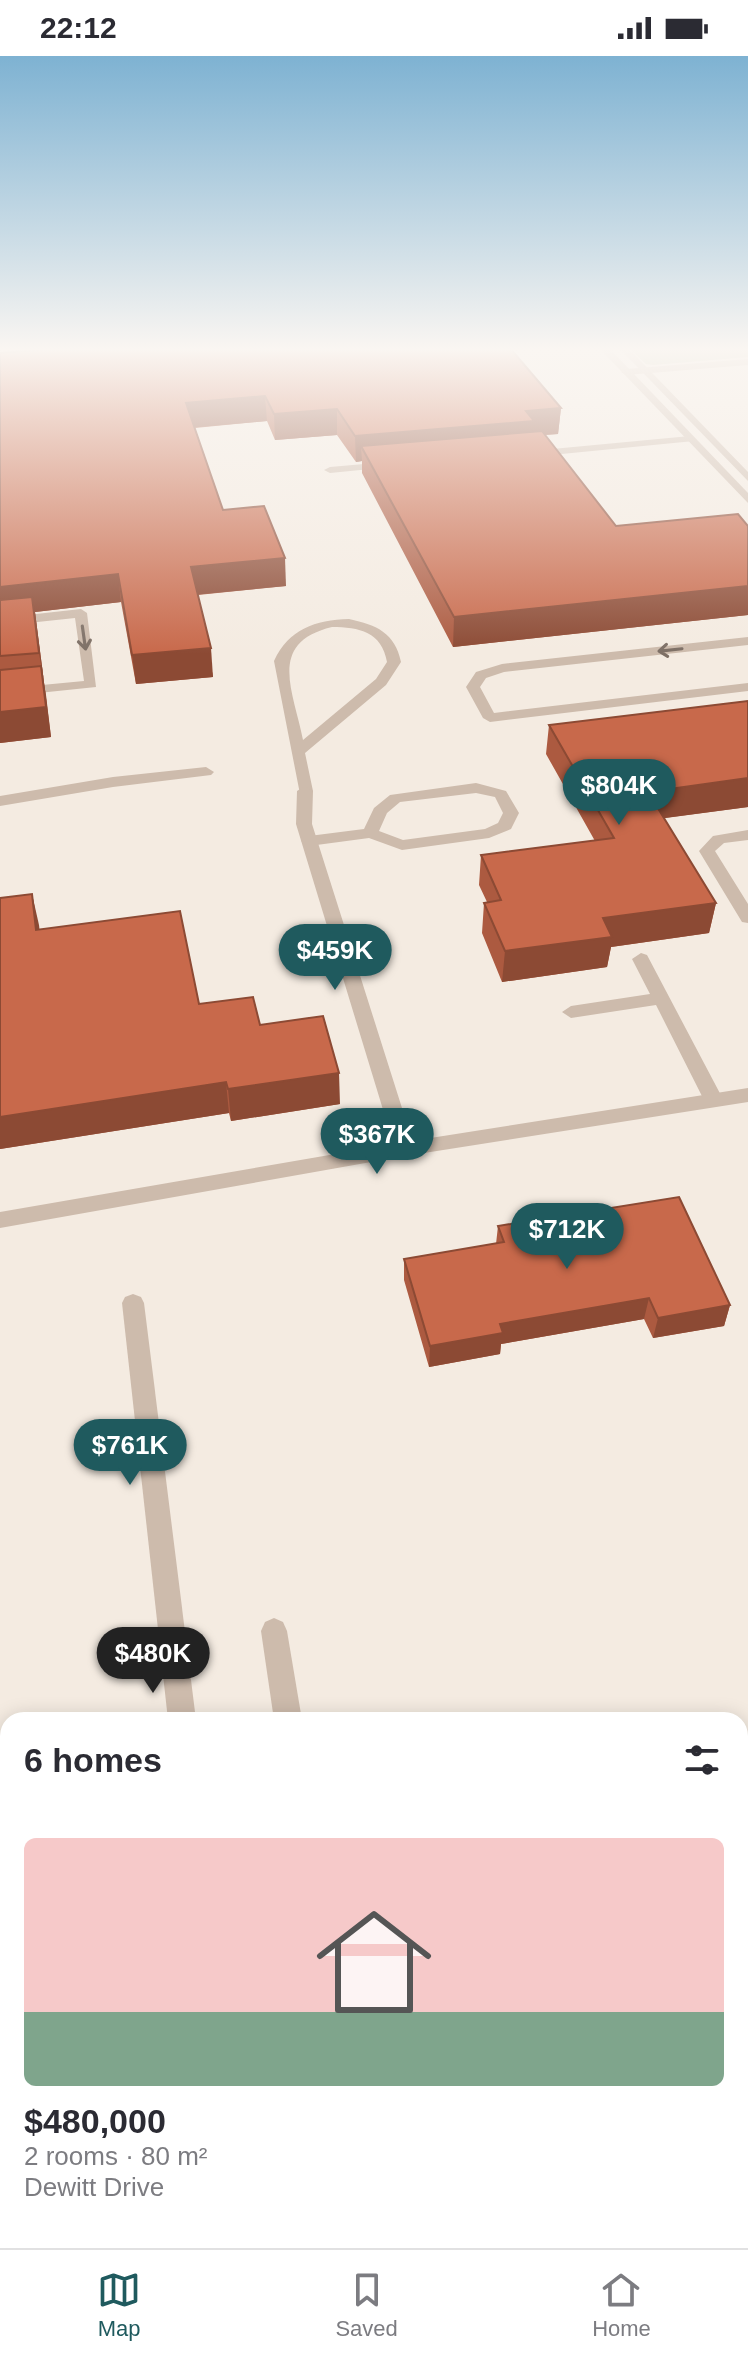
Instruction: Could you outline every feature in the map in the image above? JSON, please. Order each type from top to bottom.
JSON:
[{"type":"street","points":[[518,455],[569,450]]},
{"type":"street","points":[[701,450],[748,500]]},
{"type":"street","points":[[722,450],[747,476]]},
{"type":"street","points":[[330,470],[393,465]]},
{"type":"street","points":[[727,478],[747,476]]},
{"type":"street","points":[[0,622],[81,613],[91,684],[0,693]]},
{"type":"street","points":[[300,750],[373,689],[392,669],[391,646],[376,630],[363,624],[322,627],[303,633],[284,649],[281,661],[300,750],[305,791],[304,824],[405,1149]]},
{"type":"street","points":[[748,641],[489,671],[475,681],[473,687],[490,718],[748,687]]},
{"type":"street","points":[[0,801],[113,782],[206,772]]},
{"type":"street","points":[[309,841],[370,833],[402,845],[489,833],[505,826],[511,813],[501,794],[476,788],[395,798],[380,811],[370,833]]},
{"type":"street","points":[[748,835],[716,840],[709,844],[707,851],[748,918]]},
{"type":"street","points":[[641,959],[714,1101]]},
{"type":"street","points":[[571,1012],[662,998]]},
{"type":"street","points":[[0,1220],[405,1149],[748,1095]]},
{"type":"street","points":[[133,1303],[181,1712]]},
{"type":"street","points":[[274,1631],[287,1712]]},
{"type":"building","points":[[0,450],[202,450],[223,510],[264,506],[285,558],[191,567],[211,648],[132,655],[118,574],[0,587]]},
{"type":"building","points":[[363,450],[557,450],[616,526],[738,514],[748,526],[748,586],[454,617]]},
{"type":"building","points":[[32,597],[39,653],[0,656],[0,600]]},
{"type":"building","points":[[41,666],[46,707],[0,712],[0,670]]},
{"type":"building","points":[[748,701],[748,778],[648,792],[716,903],[603,918],[612,937],[505,951],[484,903],[501,900],[481,855],[614,838],[549,725]]},
{"type":"building","points":[[32,894],[36,930],[180,911],[199,1004],[253,997],[260,1025],[323,1016],[339,1073],[228,1089],[226,1082],[0,1117],[0,898]]},
{"type":"building","points":[[679,1197],[730,1305],[658,1318],[649,1298],[500,1324],[503,1333],[430,1346],[404,1259],[504,1242],[498,1226]]}]
